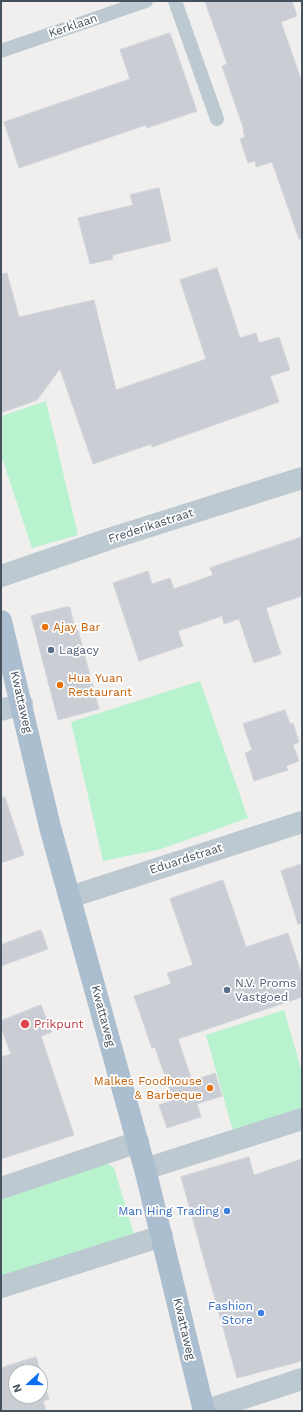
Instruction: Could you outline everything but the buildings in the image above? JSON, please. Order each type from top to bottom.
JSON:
[{"type":"main road","name":"Kwattaweg","points":[[1,621],[22,704],[50,827],[100,1001],[138,1142],[204,1411]]},
{"type":"street","name":"Frederikastraat","points":[[1,576],[109,539],[302,478]]},
{"type":"street","points":[[1,710],[22,704]]},
{"type":"street","name":"Eduardstraat","points":[[70,897],[302,822]]},
{"type":"street","points":[[145,1169],[302,1119]]},
{"type":"street","points":[[1,1188],[138,1142]]},
{"type":"street","points":[[1,1287],[162,1236]]},
{"type":"street","points":[[204,1411],[302,1379]]},
{"type":"lane","name":"Kerklaan","points":[[1,51],[146,1]]},
{"type":"lane","points":[[175,1],[217,119]]},
{"type":"green space","points":[[46,401],[78,535],[32,548],[1,455],[1,416]]},
{"type":"green space","points":[[200,681],[248,818],[161,849],[103,861],[71,722]]},
{"type":"green space","points":[[284,1010],[302,1072],[302,1108],[233,1131],[206,1035]]},
{"type":"green space","points":[[107,1163],[114,1168],[134,1234],[1,1277],[1,1196]]},
{"type":"place","name":"Ajay Bar","points":[[45,627]]},
{"type":"place","name":"Lagacy","points":[[51,650]]},
{"type":"place","name":"Hua Yuan Restaurant","points":[[60,685]]},
{"type":"place","name":"N.V. Proms Vastgoed","points":[[227,990]]},
{"type":"place","name":"Prikpunt","points":[[25,1024]]},
{"type":"place","name":"Malkes Foodhouse & Barbeque","points":[[210,1088]]},
{"type":"place","name":"Man Hing Trading","points":[[227,1211]]},
{"type":"place","name":"Fashion Store","points":[[261,1313]]}]
